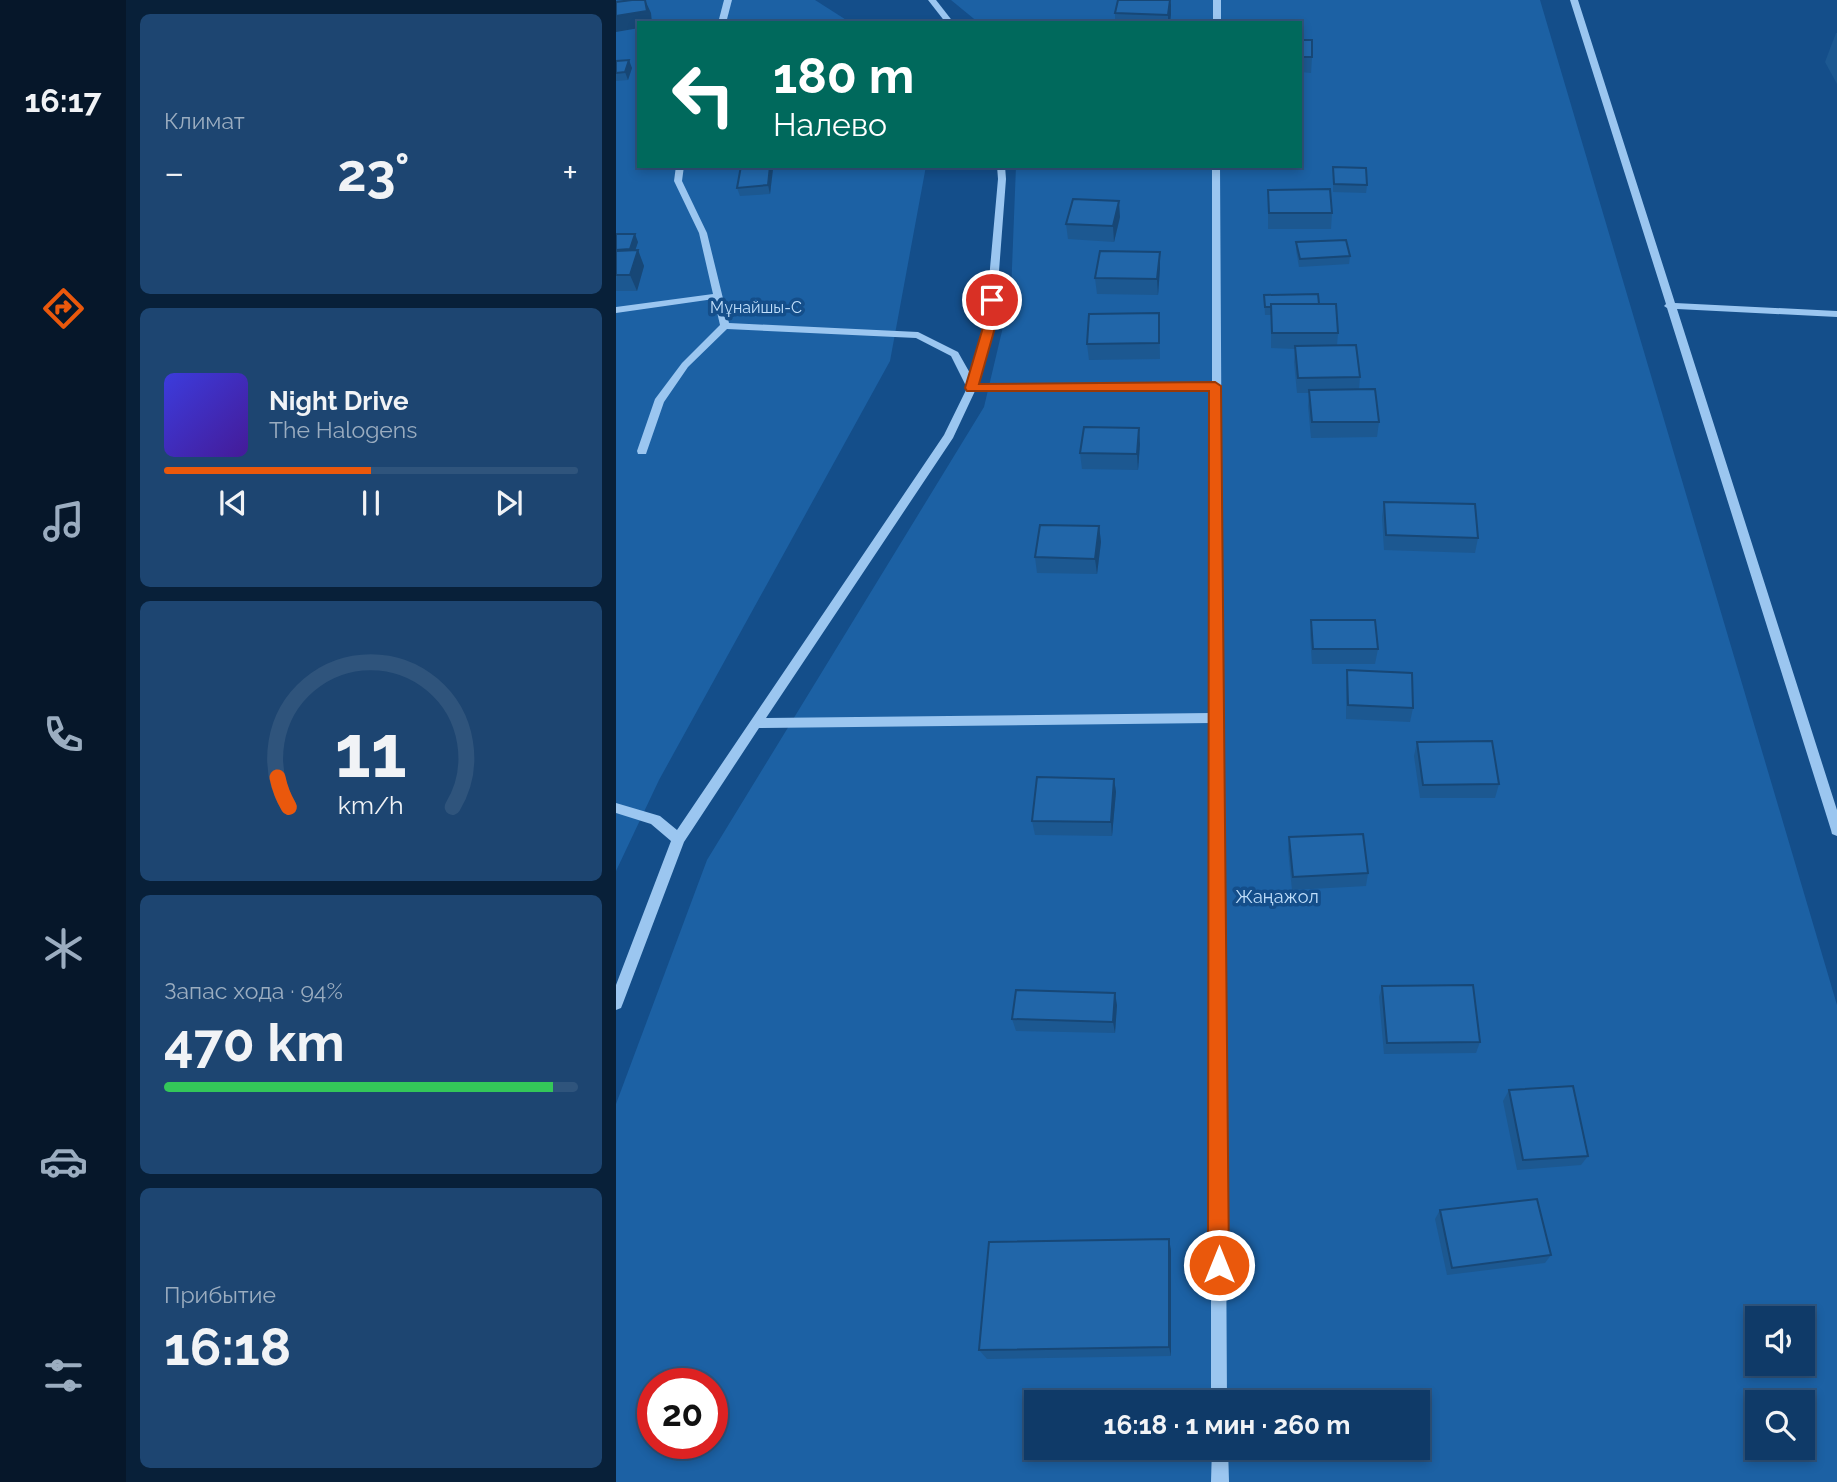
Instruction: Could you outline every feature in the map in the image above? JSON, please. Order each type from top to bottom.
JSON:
[{"type":"street","points":[[723,21],[728,0]]},
{"type":"street","points":[[932,0],[948,21]]},
{"type":"street","points":[[1217,0],[1217,21]]},
{"type":"street","points":[[1574,0],[1837,830]]},
{"type":"street","points":[[680,168],[678,181],[703,233],[725,326]]},
{"type":"street","points":[[616,1003],[678,839],[949,436],[972,388],[990,324],[1002,179],[1000,168]]},
{"type":"street","points":[[1216,168],[1219,1390]]},
{"type":"street","points":[[616,310],[718,296]]},
{"type":"street","points":[[1669,306],[1837,314]]},
{"type":"street","points":[[642,451],[659,401],[685,365],[725,326],[918,335],[955,354],[972,388]]},
{"type":"street","points":[[972,388],[1215,386]]},
{"type":"street","points":[[756,723],[1216,718]]},
{"type":"street","points":[[616,808],[655,820],[678,839]]},
{"type":"street","points":[[1220,1460],[1220,1482]]},
{"type":"green space","name":"Мұнайшы-С","points":[[616,0],[815,0],[848,21],[637,21],[637,168],[926,168],[890,361],[659,780],[616,871]]},
{"type":"green space","name":"Жаңажол","points":[[951,0],[1540,0],[1837,1005],[1837,1482],[616,1482],[616,1104],[707,860],[984,407],[1011,293],[1016,168],[1302,168],[1302,21],[977,21]]},
{"type":"building","points":[[645,0],[647,11],[616,16],[616,2]]},
{"type":"building","points":[[1118,0],[1170,0],[1168,15],[1115,13]]},
{"type":"building","points":[[1302,40],[1312,40],[1312,57],[1302,57]]},
{"type":"building","points":[[629,60],[625,72],[616,73],[616,61]]},
{"type":"building","points":[[1333,167],[1366,168],[1367,185],[1334,184]]},
{"type":"building","points":[[741,168],[770,168],[768,185],[737,188]]},
{"type":"building","points":[[1330,189],[1332,213],[1269,213],[1268,190]]},
{"type":"building","points":[[1073,199],[1119,201],[1113,226],[1066,224]]},
{"type":"building","points":[[616,234],[635,234],[630,249],[616,250]]},
{"type":"building","points":[[1346,240],[1350,256],[1300,259],[1296,242]]},
{"type":"building","points":[[638,250],[630,275],[616,275],[616,251]]},
{"type":"building","points":[[1100,251],[1160,252],[1157,279],[1095,278]]},
{"type":"building","points":[[1318,294],[1319,304],[1271,304],[1271,307],[1265,307],[1264,295]]},
{"type":"building","points":[[1271,304],[1336,304],[1338,333],[1272,333]]},
{"type":"building","points":[[1159,313],[1159,343],[1087,344],[1089,314]]},
{"type":"building","points":[[1356,345],[1360,377],[1298,378],[1295,346]]},
{"type":"building","points":[[1375,389],[1379,422],[1312,422],[1309,390]]},
{"type":"building","points":[[1084,427],[1139,428],[1137,454],[1080,453]]},
{"type":"building","points":[[1384,502],[1475,504],[1478,538],[1386,535]]},
{"type":"building","points":[[1040,525],[1099,526],[1095,559],[1035,557]]},
{"type":"building","points":[[1311,620],[1375,620],[1378,649],[1313,649]]},
{"type":"building","points":[[1347,670],[1412,673],[1413,708],[1348,705]]},
{"type":"building","points":[[1492,741],[1499,784],[1423,785],[1417,742]]},
{"type":"building","points":[[1037,777],[1114,779],[1111,822],[1032,821]]},
{"type":"building","points":[[1363,834],[1368,873],[1293,877],[1289,837]]},
{"type":"building","points":[[1473,985],[1480,1042],[1387,1043],[1382,986]]},
{"type":"building","points":[[1016,990],[1115,993],[1113,1022],[1012,1019]]},
{"type":"building","points":[[1573,1086],[1588,1156],[1523,1160],[1509,1090]]},
{"type":"building","points":[[1537,1199],[1551,1255],[1452,1268],[1440,1210]]},
{"type":"building","points":[[1169,1239],[1169,1347],[979,1350],[989,1242]]},
{"type":"route","points":[[992,300],[990,324],[972,388],[1215,386],[1219,1265]]}]
